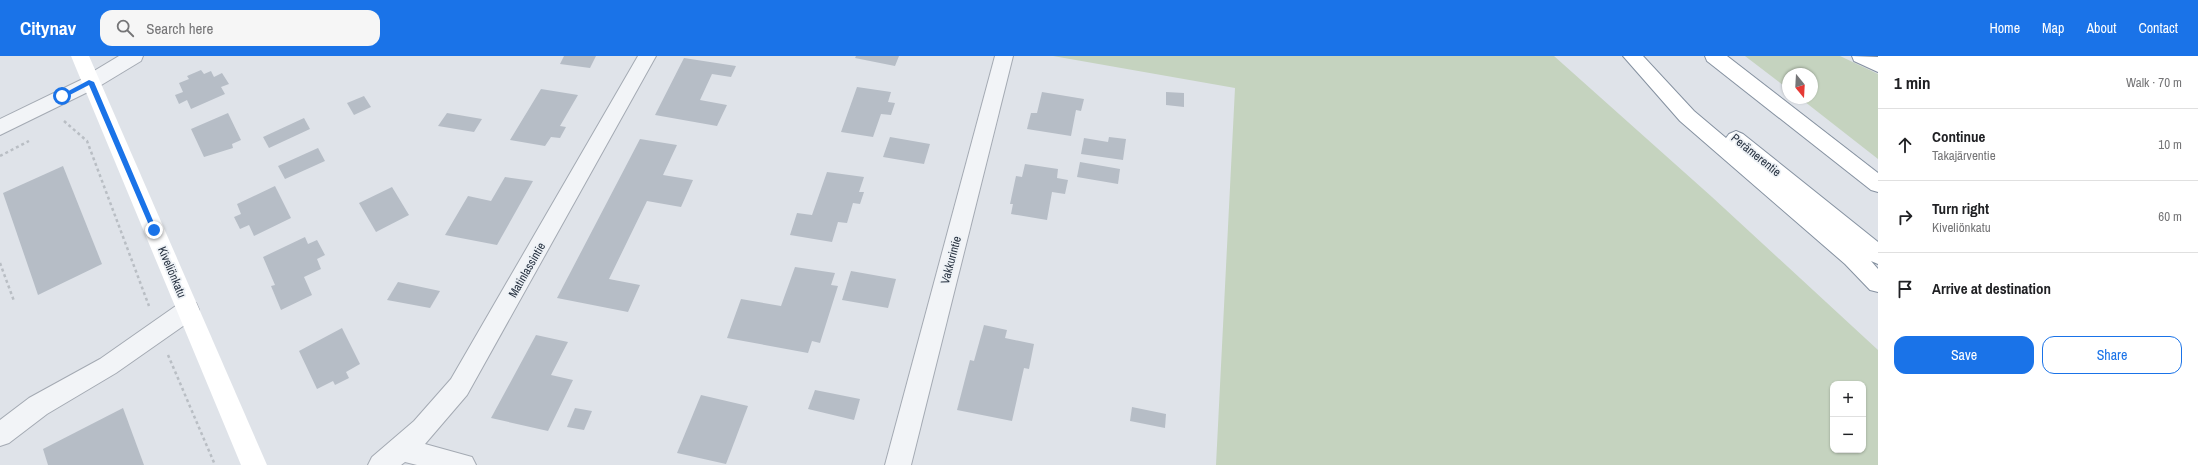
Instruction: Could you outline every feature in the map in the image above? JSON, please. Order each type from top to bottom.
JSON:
[{"type":"main road","name":"Kiveliönkatu","points":[[80,56],[254,465]]},
{"type":"main road","name":"Perämerentie","points":[[1633,56],[1878,255]]},
{"type":"main road","points":[[1633,56],[1688,116],[1853,258],[1878,283]]},
{"type":"main road","points":[[1714,56],[1878,184]]},
{"type":"main road","points":[[1860,56],[1878,65]]},
{"type":"street","points":[[0,128],[91,82],[134,56]]},
{"type":"street","name":"Matinlassintie","points":[[381,465],[402,450],[441,410],[471,368],[647,56]]},
{"type":"street","name":"Vakkurintie","points":[[898,465],[1004,56]]},
{"type":"street","points":[[0,435],[38,406],[108,366],[188,310]]},
{"type":"street","points":[[402,450],[463,465]]},
{"type":"path","points":[[62,96],[64,122],[87,141],[132,256],[158,332],[215,465]]},
{"type":"path","points":[[0,263],[14,301]]},
{"type":"green space","points":[[1053,56],[1554,56],[1712,197],[1878,350],[1878,465],[1216,465],[1235,88]]},
{"type":"green space","points":[[1745,56],[1840,56],[1878,74],[1878,159],[1808,104],[1818,104],[1818,68],[1782,68],[1782,84]]},
{"type":"building","points":[[564,56],[596,56],[590,68],[560,64]]},
{"type":"building","points":[[856,56],[899,56],[895,66],[855,58]]},
{"type":"building","points":[[684,58],[736,66],[731,77],[712,74],[700,100],[727,105],[717,126],[655,115]]},
{"type":"building","points":[[201,70],[204,74],[211,71],[214,77],[222,73],[229,84],[221,87],[225,94],[191,109],[187,100],[179,104],[175,95],[183,92],[179,83],[189,79],[187,76]]},
{"type":"building","points":[[857,87],[891,92],[888,102],[895,103],[891,115],[881,114],[873,137],[841,132]]},
{"type":"building","points":[[541,89],[578,95],[560,126],[566,127],[560,138],[551,137],[545,146],[510,140]]},
{"type":"building","points":[[1042,92],[1084,99],[1081,111],[1076,110],[1071,136],[1027,129],[1031,113],[1037,113]]},
{"type":"building","points":[[1166,92],[1184,93],[1184,107],[1166,105]]},
{"type":"building","points":[[364,96],[371,107],[354,115],[347,103]]},
{"type":"building","points":[[228,113],[241,140],[232,144],[233,148],[204,157],[191,129]]},
{"type":"building","points":[[447,113],[482,119],[474,132],[438,126]]},
{"type":"building","points":[[304,118],[310,129],[269,148],[263,137]]},
{"type":"building","points":[[890,137],[930,144],[924,164],[883,157]]},
{"type":"building","points":[[1109,137],[1126,139],[1123,160],[1081,154],[1084,138],[1108,142]]},
{"type":"building","points":[[640,139],[677,145],[663,175],[693,180],[681,207],[647,201],[609,279],[640,285],[628,312],[557,298]]},
{"type":"building","points":[[318,148],[325,161],[285,179],[278,166]]},
{"type":"building","points":[[1080,162],[1120,169],[1118,184],[1077,177]]},
{"type":"building","points":[[1025,164],[1058,169],[1057,178],[1068,180],[1065,194],[1052,192],[1047,220],[1011,214],[1013,204],[1010,204],[1016,176],[1022,177]]},
{"type":"building","points":[[63,166],[102,264],[38,295],[3,193]]},
{"type":"building","points":[[827,172],[864,177],[859,192],[864,192],[860,204],[853,203],[847,223],[838,222],[832,242],[790,235],[797,213],[812,215]]},
{"type":"building","points":[[505,177],[533,181],[497,245],[445,235],[468,196],[491,201]]},
{"type":"building","points":[[275,186],[291,218],[254,236],[249,225],[240,229],[234,217],[241,214],[237,204]]},
{"type":"building","points":[[392,187],[409,215],[376,232],[359,203]]},
{"type":"building","points":[[305,237],[308,244],[317,240],[325,255],[317,259],[321,269],[304,277],[312,295],[281,310],[271,286],[275,285],[263,257]]},
{"type":"building","points":[[795,267],[835,273],[831,285],[838,286],[820,343],[812,341],[808,353],[727,338],[741,299],[781,306]]},
{"type":"building","points":[[851,271],[896,279],[888,308],[842,300]]},
{"type":"building","points":[[398,282],[440,291],[430,308],[387,300]]},
{"type":"building","points":[[984,325],[1007,330],[1005,338],[1034,344],[1029,369],[1024,368],[1012,421],[957,410],[970,360],[974,361]]},
{"type":"building","points":[[342,328],[360,364],[346,372],[349,378],[335,385],[333,381],[317,389],[299,351]]},
{"type":"building","points":[[536,335],[568,342],[551,375],[573,380],[548,431],[491,418]]},
{"type":"building","points":[[815,390],[860,399],[854,420],[808,409]]},
{"type":"building","points":[[701,395],[748,406],[726,464],[677,453]]},
{"type":"building","points":[[1132,407],[1166,414],[1165,428],[1130,421]]},
{"type":"building","points":[[123,408],[144,465],[48,465],[43,449]]},
{"type":"building","points":[[575,408],[592,411],[584,430],[567,427]]},
{"type":"route","points":[[62,96],[91,82],[154,230]]}]
